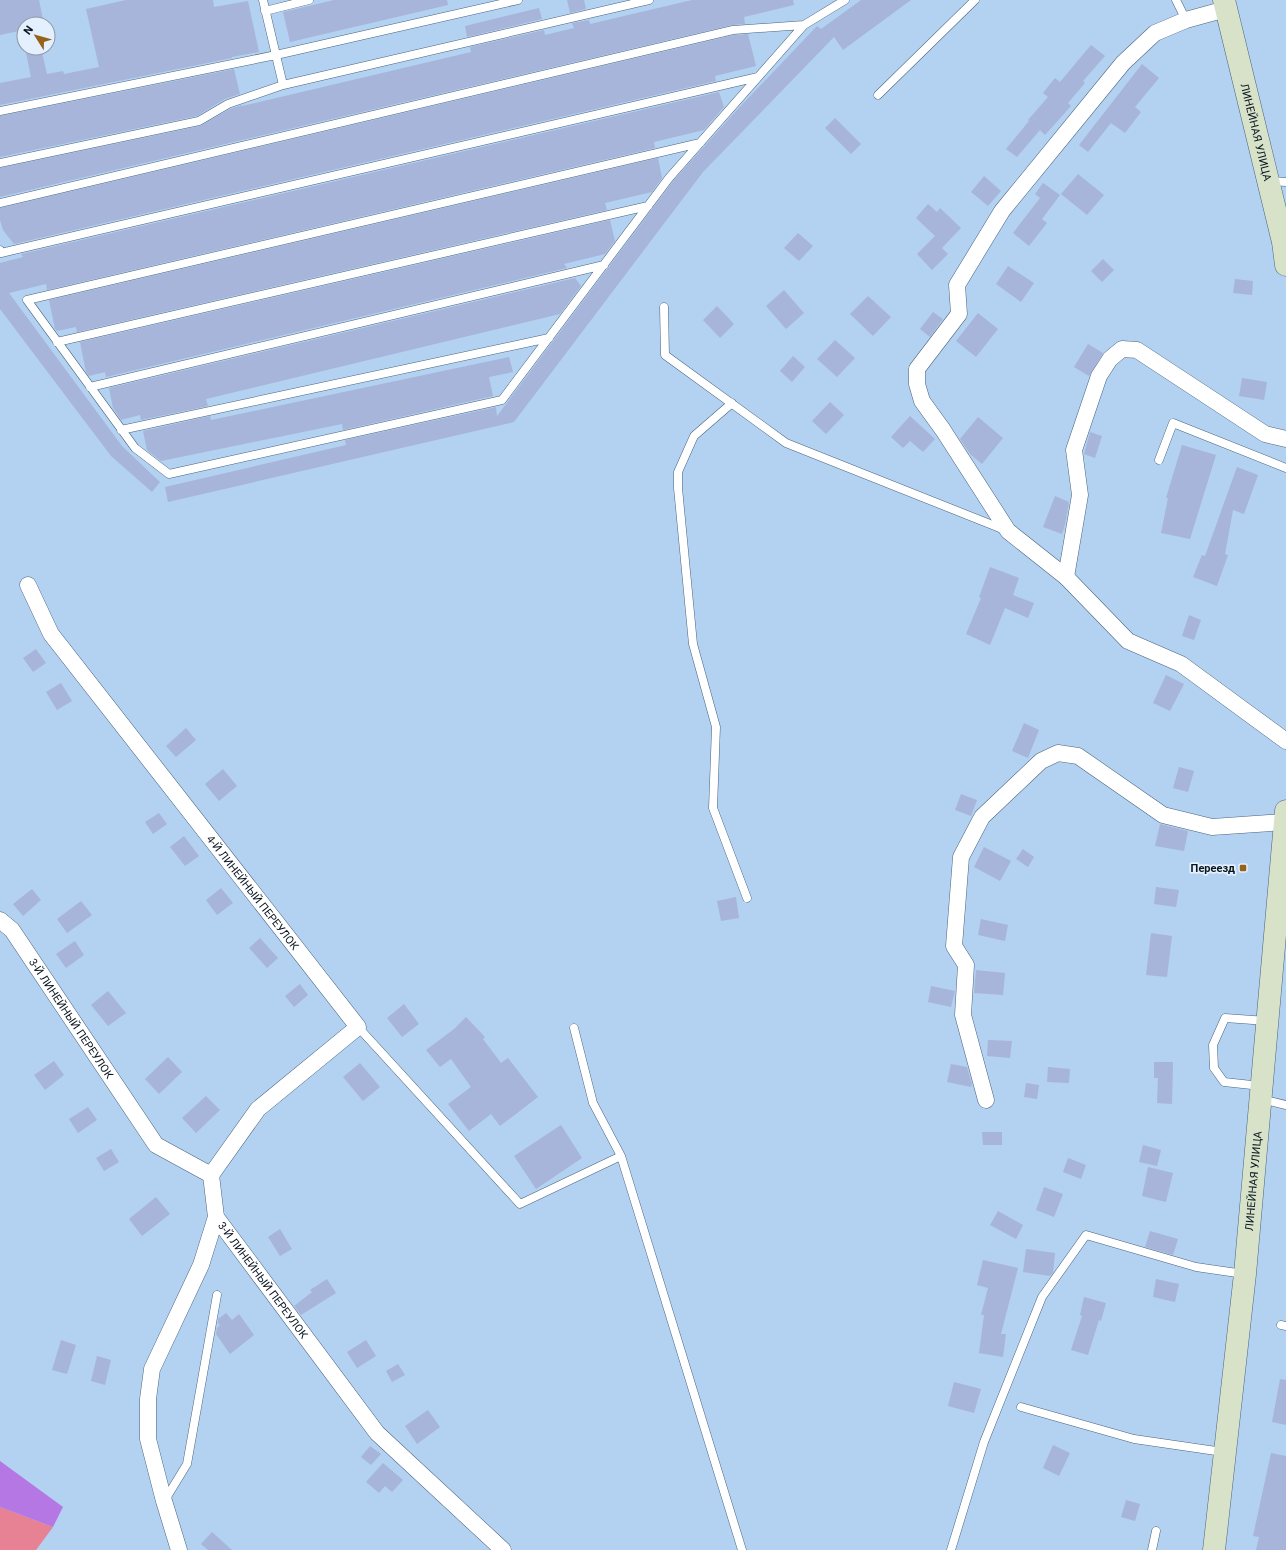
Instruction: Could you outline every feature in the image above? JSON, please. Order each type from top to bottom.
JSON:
[{"type":"street","points":[[1225,4],[1155,33],[1123,63],[1002,211],[957,285],[959,314],[918,369],[917,384],[922,401],[1008,531],[1066,577],[1128,641],[1181,664],[1286,741]]},
{"type":"street","name":"ЛИНЕЙНАЯ УЛИЦА","points":[[1225,4],[1277,182],[1286,265]]},
{"type":"street","points":[[1066,577],[1080,495],[1074,450],[1099,376],[1110,359],[1122,349],[1137,350],[1265,434],[1286,439]]},
{"type":"street","name":"4-Й ЛИНЕЙНЫЙ ПЕРЕУЛОК","points":[[28,585],[51,634],[358,1027]]},
{"type":"street","points":[[986,1100],[964,1015],[966,965],[954,946],[961,857],[982,817],[1036,766],[1042,761],[1058,753],[1078,756],[1164,814],[1212,827],[1285,816]]},
{"type":"street","name":"ЛИНЕЙНАЯ УЛИЦА","points":[[1214,1550],[1245,1274],[1267,1021],[1282,891],[1285,816]]},
{"type":"street","name":"3-Й ЛИНЕЙНЫЙ ПЕРЕУЛОК","points":[[0,920],[12,930],[156,1145],[211,1175],[216,1218],[376,1432],[503,1550]]},
{"type":"street","points":[[211,1175],[258,1109],[358,1027]]},
{"type":"street","points":[[179,1550],[164,1501],[148,1439],[148,1399],[152,1369],[202,1265],[216,1218]]},
{"type":"lane","points":[[263,0],[283,85]]},
{"type":"lane","points":[[265,11],[309,0]]},
{"type":"lane","points":[[0,111],[276,55],[518,0]]},
{"type":"lane","points":[[0,163],[199,121],[228,104],[283,85],[649,0]]},
{"type":"lane","points":[[700,143],[26,300],[135,448],[168,474],[502,400],[669,178],[700,143],[758,77],[804,25],[846,0]]},
{"type":"lane","points":[[878,95],[976,0]]},
{"type":"lane","points":[[1176,0],[1186,20]]},
{"type":"lane","points":[[0,203],[733,30],[804,25]]},
{"type":"lane","points":[[0,250],[1,254],[758,77]]},
{"type":"lane","points":[[57,342],[648,206]]},
{"type":"lane","points":[[90,387],[604,265]]},
{"type":"lane","points":[[664,307],[665,355],[786,443],[1008,531]]},
{"type":"lane","points":[[121,430],[549,338]]},
{"type":"lane","points":[[732,403],[694,436],[678,472],[678,488],[693,644],[716,727],[713,808],[747,898]]},
{"type":"lane","points":[[1159,460],[1173,423],[1286,468]]},
{"type":"lane","points":[[1267,1021],[1225,1018],[1212,1045],[1214,1068],[1224,1082],[1261,1092],[1286,1105]]},
{"type":"lane","points":[[358,1027],[520,1204],[621,1156]]},
{"type":"lane","points":[[574,1028],[593,1103],[621,1156],[742,1550]]},
{"type":"lane","points":[[952,1550],[984,1442],[1042,1297],[1086,1235],[1196,1267],[1245,1274]]},
{"type":"lane","points":[[164,1501],[187,1464],[217,1295]]},
{"type":"lane","points":[[1021,1407],[1134,1439],[1226,1452]]},
{"type":"lane","points":[[1152,1550],[1156,1531]]},
{"type":"shaded area","points":[[0,1461],[63,1507],[53,1527],[0,1507]]},
{"type":"shaded area","points":[[0,1507],[53,1527],[36,1550],[0,1550]]},
{"type":"building","points":[[0,0],[39,0],[42,16],[16,16],[16,32],[0,35]]},
{"type":"building","points":[[126,0],[213,0],[214,7],[248,1],[259,52],[0,105],[0,83],[31,77],[27,56],[43,56],[47,74],[63,71],[64,74],[99,67],[86,9]]},
{"type":"building","points":[[334,0],[447,0],[448,5],[290,42],[283,12]]},
{"type":"building","points":[[567,0],[584,0],[586,9],[570,13]]},
{"type":"building","points":[[692,0],[793,0],[794,5],[744,17],[745,24],[732,25],[0,197],[0,168],[200,126],[230,109],[242,105],[471,52],[470,47],[544,30],[545,35],[574,28],[572,23],[589,20],[590,24]]},
{"type":"building","points":[[861,0],[911,0],[843,50],[834,37],[703,172],[514,422],[168,502],[165,487],[346,445],[345,440],[496,407],[497,416],[673,181],[736,111],[817,26],[821,29]]},
{"type":"building","points":[[539,8],[542,19],[467,37],[465,26]]},
{"type":"building","points":[[748,34],[756,66],[715,76],[716,81],[14,244],[3,230],[0,220],[0,208],[734,35]]},
{"type":"building","points":[[1091,45],[1105,56],[1083,81],[1085,83],[1068,103],[1071,106],[1045,135],[1040,130],[1017,157],[1006,149],[1048,97],[1043,93],[1055,78],[1060,82]]},
{"type":"building","points":[[1142,64],[1159,78],[1135,107],[1141,112],[1125,133],[1111,123],[1088,152],[1079,145]]},
{"type":"building","points":[[234,69],[240,94],[225,99],[197,116],[0,157],[0,116]]},
{"type":"building","points":[[719,92],[724,107],[704,130],[654,142],[655,148],[47,290],[46,284],[9,293],[122,446],[160,482],[152,492],[111,456],[0,309],[0,263],[23,257],[21,254]]},
{"type":"building","points":[[835,118],[861,144],[851,154],[825,128]]},
{"type":"building","points":[[658,158],[662,178],[652,192],[605,203],[607,210],[77,332],[76,327],[57,331],[55,329],[49,300]]},
{"type":"building","points":[[1078,174],[1104,195],[1087,215],[1061,194]]},
{"type":"building","points":[[984,176],[1001,191],[988,206],[971,192]]},
{"type":"building","points":[[1043,183],[1060,195],[1042,219],[1047,223],[1029,246],[1013,233],[1040,198],[1035,194]]},
{"type":"building","points":[[928,204],[937,212],[940,208],[961,228],[942,248],[948,254],[932,270],[917,254],[935,236],[916,218]]},
{"type":"building","points":[[610,220],[615,241],[605,254],[564,264],[567,268],[106,377],[105,372],[89,376],[86,372],[80,342]]},
{"type":"building","points":[[798,233],[813,246],[799,261],[784,248]]},
{"type":"building","points":[[1103,259],[1114,270],[1102,282],[1091,271]]},
{"type":"building","points":[[1008,266],[1034,283],[1021,302],[996,284]]},
{"type":"building","points":[[575,278],[581,286],[560,314],[206,399],[208,406],[141,420],[140,415],[121,420],[113,408],[109,388]]},
{"type":"building","points":[[1235,279],[1253,281],[1252,295],[1233,293]]},
{"type":"building","points":[[784,290],[804,313],[786,329],[766,306]]},
{"type":"building","points":[[868,296],[891,317],[873,336],[850,314]]},
{"type":"building","points":[[717,306],[734,324],[720,338],[703,320]]},
{"type":"building","points":[[933,312],[943,319],[930,337],[920,329]]},
{"type":"building","points":[[978,313],[998,329],[976,357],[956,341]]},
{"type":"building","points":[[835,340],[855,358],[837,377],[817,359]]},
{"type":"building","points":[[1088,344],[1103,353],[1089,376],[1074,367]]},
{"type":"building","points":[[793,356],[805,367],[792,382],[780,371]]},
{"type":"building","points":[[509,357],[513,372],[489,377],[493,396],[343,430],[342,424],[161,461],[147,450],[143,431],[210,416],[211,420]]},
{"type":"building","points":[[1242,378],[1267,382],[1264,400],[1239,396]]},
{"type":"building","points":[[830,402],[844,415],[826,434],[812,421]]},
{"type":"building","points":[[910,416],[935,439],[923,452],[910,441],[903,448],[891,437]]},
{"type":"building","points":[[978,417],[1003,438],[982,464],[970,454],[960,439]]},
{"type":"building","points":[[1090,432],[1102,436],[1095,458],[1084,454]]},
{"type":"building","points":[[1182,445],[1216,455],[1190,539],[1161,533],[1168,498],[1166,498]]},
{"type":"building","points":[[1237,467],[1258,475],[1244,514],[1233,510],[1225,554],[1228,555],[1217,586],[1193,577],[1202,555],[1205,556]]},
{"type":"building","points":[[1055,496],[1069,502],[1062,534],[1043,527]]},
{"type":"building","points":[[990,567],[1019,578],[1013,595],[1034,603],[1028,618],[1005,608],[990,645],[966,634],[981,598],[979,597]]},
{"type":"building","points":[[1189,615],[1201,620],[1194,640],[1182,636]]},
{"type":"building","points":[[36,649],[46,663],[33,672],[23,658]]},
{"type":"building","points":[[1166,675],[1184,684],[1170,711],[1153,703]]},
{"type":"building","points":[[61,683],[72,701],[57,710],[46,692]]},
{"type":"building","points":[[1024,723],[1039,730],[1028,758],[1012,751]]},
{"type":"building","points":[[186,728],[196,740],[176,757],[166,746]]},
{"type":"building","points":[[1179,767],[1194,771],[1188,792],[1173,788]]},
{"type":"building","points":[[223,769],[237,786],[219,801],[205,784]]},
{"type":"building","points":[[961,794],[977,800],[971,816],[955,810]]},
{"type":"building","points":[[159,813],[167,824],[153,834],[145,822]]},
{"type":"building","points":[[1160,824],[1188,831],[1184,851],[1155,846]]},
{"type":"building","points":[[184,836],[199,856],[185,866],[170,847]]},
{"type":"building","points":[[984,847],[1011,861],[1000,881],[974,867]]},
{"type":"building","points":[[1023,849],[1034,857],[1028,867],[1016,859]]},
{"type":"building","points":[[1156,887],[1179,890],[1176,907],[1154,904]]},
{"type":"building","points":[[221,888],[233,903],[217,915],[206,900]]},
{"type":"building","points":[[32,889],[41,900],[23,916],[13,904]]},
{"type":"building","points":[[736,897],[739,918],[721,921],[717,901]]},
{"type":"building","points":[[81,901],[92,915],[67,933],[57,919]]},
{"type":"building","points":[[981,919],[1008,925],[1005,941],[978,935]]},
{"type":"building","points":[[1151,933],[1172,936],[1167,977],[1146,975]]},
{"type":"building","points":[[260,938],[278,958],[267,968],[249,948]]},
{"type":"building","points":[[75,941],[84,955],[66,968],[56,954]]},
{"type":"building","points":[[976,970],[1005,973],[1003,995],[974,993]]},
{"type":"building","points":[[300,984],[308,995],[294,1007],[285,996]]},
{"type":"building","points":[[931,986],[955,991],[951,1007],[928,1002]]},
{"type":"building","points":[[108,991],[126,1013],[108,1026],[91,1005]]},
{"type":"building","points":[[404,1004],[419,1024],[402,1037],[387,1018]]},
{"type":"building","points":[[466,1017],[485,1037],[483,1039],[501,1063],[508,1058],[538,1097],[500,1126],[491,1114],[469,1131],[448,1104],[471,1087],[451,1059],[440,1067],[426,1050],[454,1029]]},
{"type":"building","points":[[988,1040],[1012,1041],[1010,1058],[987,1056]]},
{"type":"building","points":[[168,1057],[182,1072],[159,1094],[145,1079]]},
{"type":"building","points":[[54,1061],[64,1075],[45,1090],[34,1075]]},
{"type":"building","points":[[1154,1062],[1173,1062],[1172,1104],[1157,1103],[1158,1078],[1154,1078]]},
{"type":"building","points":[[360,1063],[380,1087],[363,1101],[343,1077]]},
{"type":"building","points":[[951,1064],[967,1067],[972,1084],[971,1087],[947,1082]]},
{"type":"building","points":[[1048,1067],[1070,1069],[1069,1083],[1047,1082]]},
{"type":"building","points":[[1026,1083],[1039,1085],[1037,1099],[1024,1097]]},
{"type":"building","points":[[206,1096],[220,1110],[196,1133],[182,1118]]},
{"type":"building","points":[[88,1107],[97,1120],[78,1133],[69,1119]]},
{"type":"building","points":[[561,1125],[582,1158],[536,1189],[514,1156]]},
{"type":"building","points":[[982,1132],[1002,1132],[1002,1145],[983,1145]]},
{"type":"building","points":[[1143,1145],[1161,1150],[1157,1166],[1139,1162]]},
{"type":"building","points":[[111,1149],[119,1162],[104,1171],[96,1158]]},
{"type":"building","points":[[1068,1158],[1086,1165],[1081,1179],[1063,1172]]},
{"type":"building","points":[[1148,1167],[1173,1173],[1166,1202],[1142,1196]]},
{"type":"building","points":[[1044,1187],[1063,1194],[1054,1217],[1036,1210]]},
{"type":"building","points":[[156,1197],[170,1214],[142,1236],[129,1219]]},
{"type":"building","points":[[998,1211],[1023,1225],[1016,1239],[990,1225]]},
{"type":"building","points":[[280,1229],[292,1249],[280,1256],[268,1237]]},
{"type":"building","points":[[1150,1231],[1178,1239],[1173,1255],[1145,1247]]},
{"type":"building","points":[[1026,1249],[1055,1253],[1053,1273],[1050,1276],[1023,1272]]},
{"type":"building","points":[[983,1260],[1018,1268],[1001,1334],[1006,1334],[1003,1357],[979,1353],[984,1315],[981,1315],[988,1288],[977,1285]]},
{"type":"building","points":[[327,1279],[336,1293],[301,1315],[294,1306],[312,1292],[310,1290]]},
{"type":"building","points":[[1156,1279],[1179,1284],[1175,1302],[1153,1297]]},
{"type":"building","points":[[1084,1297],[1106,1303],[1088,1355],[1071,1350],[1082,1316],[1080,1315]]},
{"type":"building","points":[[226,1313],[232,1320],[239,1314],[254,1335],[230,1354],[216,1334],[217,1328],[220,1325],[218,1323],[218,1319]]},
{"type":"building","points":[[61,1340],[76,1345],[67,1374],[52,1370]]},
{"type":"building","points":[[366,1340],[376,1356],[357,1368],[347,1352]]},
{"type":"building","points":[[97,1356],[111,1360],[105,1385],[91,1381]]},
{"type":"building","points":[[398,1364],[405,1375],[392,1382],[386,1371]]},
{"type":"building","points":[[1280,1379],[1286,1380],[1286,1425],[1272,1422]]},
{"type":"building","points":[[954,1382],[981,1389],[974,1413],[948,1406]]},
{"type":"building","points":[[428,1410],[440,1427],[417,1444],[405,1426]]},
{"type":"building","points":[[1053,1445],[1070,1453],[1059,1476],[1043,1468]]},
{"type":"building","points":[[370,1446],[381,1454],[371,1465],[361,1457]]},
{"type":"building","points":[[1271,1453],[1286,1456],[1286,1550],[1256,1550],[1259,1537],[1253,1536]]},
{"type":"building","points":[[383,1463],[403,1480],[392,1492],[385,1486],[379,1493],[366,1482]]},
{"type":"building","points":[[1126,1500],[1140,1504],[1135,1521],[1121,1517]]},
{"type":"building","points":[[212,1532],[232,1550],[208,1550],[201,1544]]},
{"type":"place","name":"Переезд","points":[[1243,868]]}]
